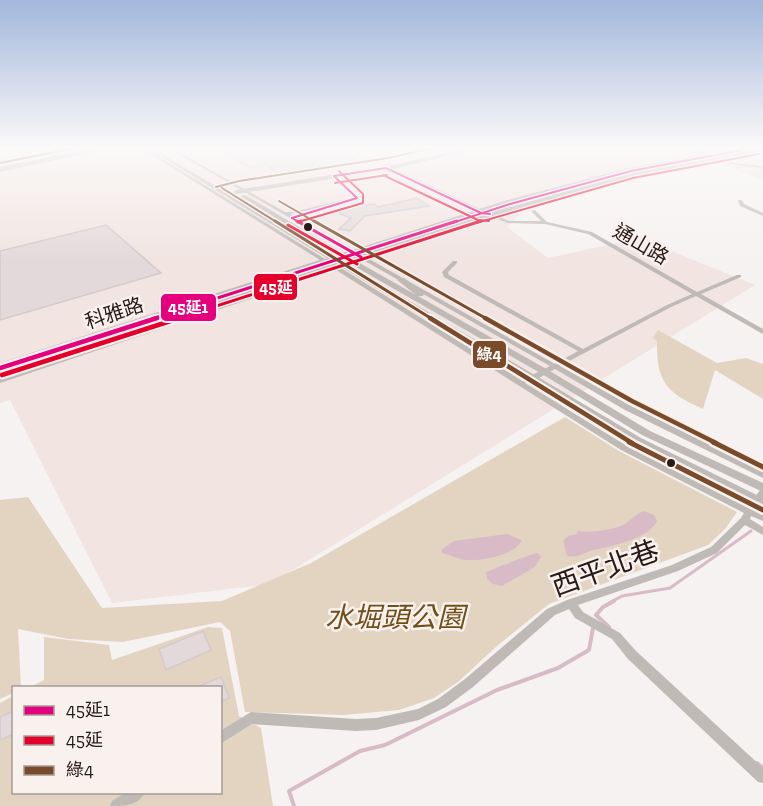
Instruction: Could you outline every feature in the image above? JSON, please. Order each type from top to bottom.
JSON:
[{"type":"street","points":[[216,185],[264,208],[459,335]]},
{"type":"street","points":[[217,185],[283,213],[343,260],[377,293],[624,448],[747,516],[763,531]]},
{"type":"street","points":[[220,185],[278,232],[343,260],[401,280],[550,369],[646,433],[761,496]]},
{"type":"street","points":[[221,185],[278,232]]},
{"type":"street","points":[[231,192],[276,185]]},
{"type":"street","points":[[231,192],[279,185]]},
{"type":"street","points":[[264,208],[283,213],[357,198],[343,185]]},
{"type":"street","points":[[426,185],[485,213]]},
{"type":"street","name":"科雅路","points":[[0,375],[485,213],[589,185]]},
{"type":"street","points":[[740,201],[742,205],[763,215]]},
{"type":"street","points":[[243,205],[458,323],[763,475]]},
{"type":"street","points":[[533,211],[545,224]]},
{"type":"street","name":"通山路","points":[[485,213],[508,222],[545,224],[590,233],[763,332]]},
{"type":"street","name":"科雅路","points":[[0,367],[343,260]]},
{"type":"street","name":"科雅路","points":[[0,381],[343,260]]},
{"type":"street","points":[[455,262],[445,272],[446,276],[583,351]]},
{"type":"street","points":[[520,384],[696,293],[739,276]]},
{"type":"street","points":[[401,280],[458,323]]},
{"type":"street","points":[[377,293],[459,335],[637,441],[761,496]]},
{"type":"street","name":"西平北巷","points":[[222,737],[251,718],[356,725],[376,724],[419,714],[442,703],[469,683],[551,612],[685,564],[714,550],[747,516],[761,496]]},
{"type":"street","points":[[747,516],[763,518]]},
{"type":"street","points":[[572,603],[579,615],[616,636],[632,655],[763,777]]},
{"type":"street","points":[[117,806],[137,794]]},
{"type":"shaded area","points":[[0,185],[617,185],[578,193],[520,214],[507,227],[548,258],[639,238],[755,285],[270,584],[112,603],[10,400],[0,403]]},
{"type":"shaded area","points":[[644,511],[654,515],[657,521],[646,533],[618,544],[576,556],[567,556],[563,541],[568,536],[577,534],[578,531],[607,530],[618,527]]},
{"type":"shaded area","points":[[507,534],[522,540],[512,550],[497,556],[480,560],[465,560],[442,553],[441,550],[454,541]]},
{"type":"shaded area","points":[[538,553],[541,557],[535,567],[502,586],[493,584],[487,579],[486,572]]},
{"type":"green space","points":[[658,330],[717,363],[746,358],[763,364],[763,399],[715,370],[703,409],[680,397],[666,384],[659,367],[657,341],[653,338]]},
{"type":"green space","name":"水堀頭公園","points":[[565,417],[619,451],[737,512],[725,529],[708,545],[549,604],[497,646],[458,682],[434,698],[399,710],[343,715],[245,712],[230,631],[220,622],[123,642],[68,639],[18,629],[21,686],[12,686],[12,693],[0,699],[0,500],[28,497],[102,608],[222,601],[311,563]]},
{"type":"green space","points":[[208,627],[222,628],[239,716],[261,728],[273,806],[0,806],[0,703],[12,697],[12,794],[222,794],[222,686],[32,686],[44,680],[44,637],[109,645],[112,660]]},
{"type":"building","points":[[417,198],[429,206],[365,216],[350,231],[339,229],[351,218],[340,214],[340,208],[374,204],[378,207]]},
{"type":"building","points":[[106,225],[161,273],[0,320],[0,251]]},
{"type":"building","points":[[203,631],[211,650],[166,670],[159,649]]},
{"type":"building","points":[[221,677],[229,698],[222,701],[222,686],[199,686]]},
{"type":"building","points":[[12,712],[12,735],[0,740],[0,717]]},
{"type":"waterway","points":[[611,602],[622,596],[670,588],[751,531]]},
{"type":"waterway","points":[[609,627],[596,615],[603,607],[614,601]]},
{"type":"waterway","points":[[294,806],[289,791],[360,751],[385,745],[497,690],[558,668],[589,650],[593,628]]},
{"type":"waterway","points":[[757,763],[763,768]]},
{"type":"transit line","name":"綠4","points":[[216,187],[225,185]]},
{"type":"transit line","name":"45延1","points":[[292,218],[357,198],[343,185]]},
{"type":"transit line","name":"45延","points":[[298,222],[363,203],[363,194],[353,185]]},
{"type":"transit line","name":"45延","points":[[403,185],[478,220],[489,221]]},
{"type":"transit line","name":"45延1","points":[[421,185],[481,213],[490,214]]},
{"type":"transit line","name":"45延1","points":[[0,368],[510,204],[581,185]]},
{"type":"transit line","name":"45延","points":[[2,375],[512,211],[609,185]]},
{"type":"transit line","name":"綠4","points":[[222,188],[628,441],[763,510]]},
{"type":"transit line","name":"綠4","points":[[279,201],[632,401],[763,467]]},
{"type":"transit line","name":"45延1","points":[[292,218],[361,257]]},
{"type":"transit line","name":"45延","points":[[288,225],[357,264]]}]
